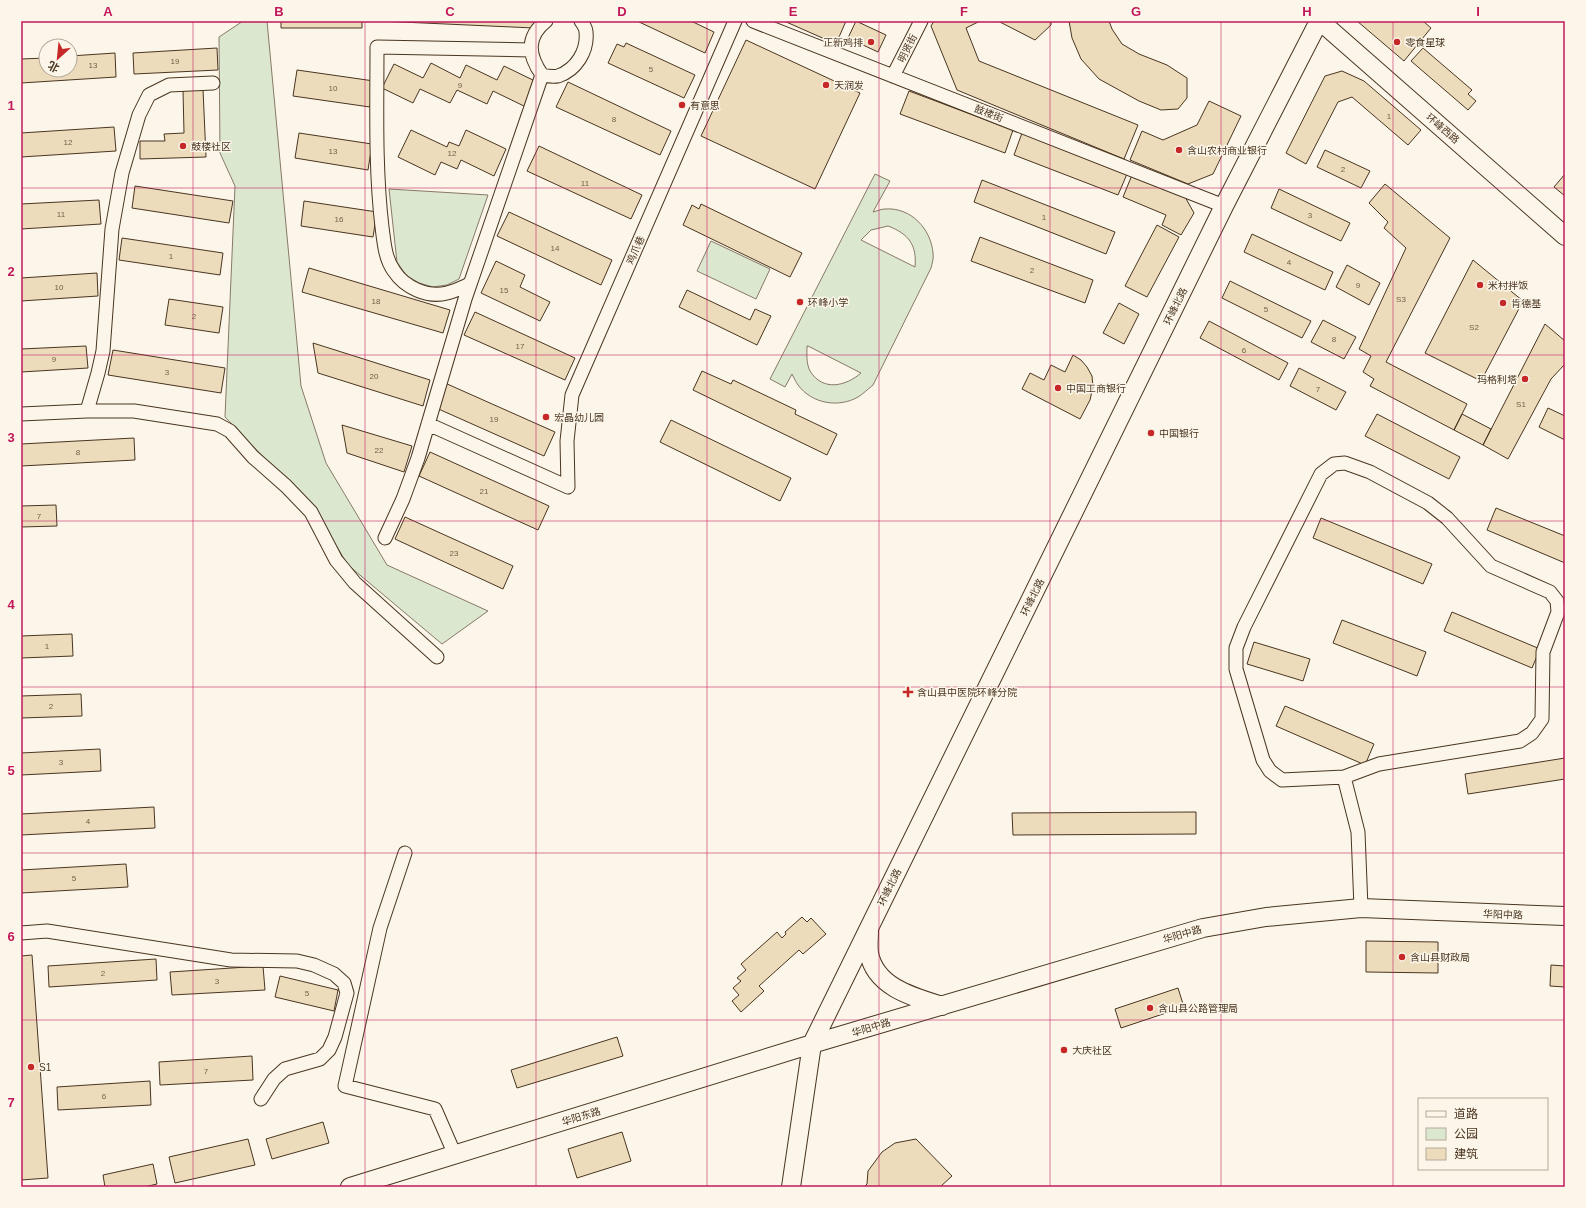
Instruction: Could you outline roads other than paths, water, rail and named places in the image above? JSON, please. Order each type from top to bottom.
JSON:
[{"type":"main road","name":"环峰北路","points":[[791,1187],[812,1044],[1224,206],[1320,21]]},
{"type":"main road","name":"环峰西路","points":[[1320,21],[1565,236]]},
{"type":"main road","name":"华阳中路","points":[[812,1044],[1203,928],[1266,918],[1361,908],[1565,916]]},
{"type":"main road","points":[[869,929],[869,952],[875,968],[881,977],[894,987],[912,996],[942,1006]]},
{"type":"main road","name":"华阳东路","points":[[350,1187],[812,1044]]},
{"type":"street","points":[[546,21],[540,26],[532,38],[531,50],[534,64],[542,75],[556,77],[578,63],[585,47],[586,31],[581,21]]},
{"type":"street","name":"鸡爪巷","points":[[428,424],[568,487],[567,441],[572,395],[735,21]]},
{"type":"street","name":"鼓楼街","points":[[752,21],[1224,206]]},
{"type":"street","name":"明贤街","points":[[893,76],[921,21]]},
{"type":"street","points":[[470,284],[447,293],[432,294],[417,290],[404,282],[393,271],[386,252],[378,184],[377,47],[531,50]]},
{"type":"street","points":[[385,538],[418,458],[470,284],[542,75]]},
{"type":"street","points":[[87,411],[103,351],[112,229],[122,173],[139,115],[149,95],[169,85],[213,83]]},
{"type":"street","points":[[21,414],[87,411],[134,411],[217,424],[230,431],[253,456],[286,486],[311,512],[336,560],[355,583],[437,657]]},
{"type":"street","points":[[1345,463],[1370,472],[1428,503],[1447,518],[1491,566],[1550,592],[1557,601],[1558,612],[1543,652],[1542,719],[1532,734],[1520,741],[1379,764],[1344,776],[1282,780],[1270,771],[1263,760],[1236,669],[1236,648],[1244,627],[1322,474],[1334,464],[1345,463]]},
{"type":"street","points":[[1344,776],[1358,832],[1361,908]]},
{"type":"street","points":[[405,853],[380,928],[345,1086],[435,1109],[455,1155]]},
{"type":"street","points":[[21,932],[47,931],[231,960],[297,961],[314,965],[334,974],[344,983],[347,993],[335,1037],[329,1050],[320,1058],[285,1069],[274,1080],[261,1099]]},
{"type":"place","name":"正新鸡排","points":[[871,42]]},
{"type":"place","name":"零食星球","points":[[1397,42]]},
{"type":"place","name":"天润发","points":[[826,85]]},
{"type":"place","name":"有意思","points":[[682,105]]},
{"type":"place","name":"鼓楼社区","points":[[183,146]]},
{"type":"place","name":"含山农村商业银行","points":[[1179,150]]},
{"type":"place","name":"米村拌饭","points":[[1480,285]]},
{"type":"place","name":"环峰小学","points":[[800,302]]},
{"type":"place","name":"肯德基","points":[[1503,303]]},
{"type":"place","name":"玛格利塔","points":[[1525,379]]},
{"type":"place","name":"中国工商银行","points":[[1058,388]]},
{"type":"place","name":"宏晶幼儿园","points":[[546,417]]},
{"type":"place","name":"中国银行","points":[[1151,433]]},
{"type":"place","name":"含山县中医院环峰分院","points":[[908,692]]},
{"type":"place","name":"含山县财政局","points":[[1402,957]]},
{"type":"place","name":"含山县公路管理局","points":[[1150,1008]]},
{"type":"place","name":"大庆社区","points":[[1064,1050]]},
{"type":"place","name":"S1","points":[[31,1067]]}]
